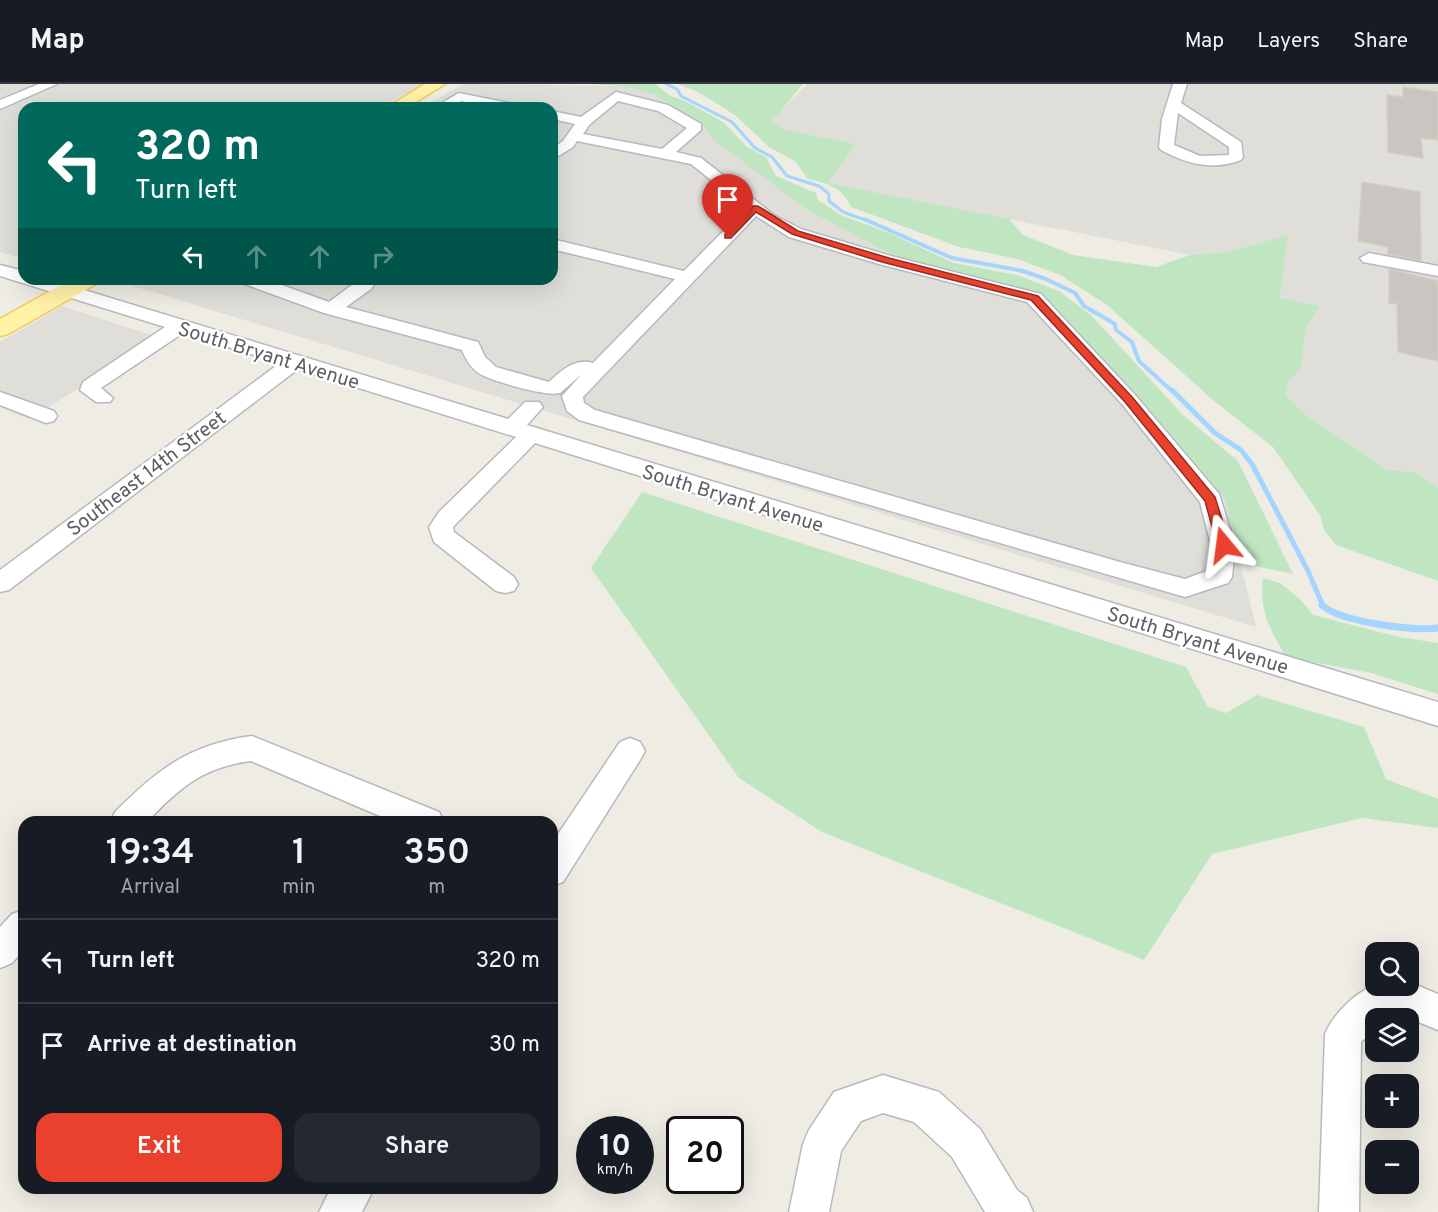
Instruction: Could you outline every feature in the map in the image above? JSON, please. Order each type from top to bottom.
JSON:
[{"type":"main road","points":[[408,102],[437,84]]},
{"type":"main road","points":[[0,328],[77,285]]},
{"type":"street","points":[[0,105],[50,84]]},
{"type":"street","points":[[1174,104],[1236,145],[1236,157],[1227,161],[1206,162],[1180,156],[1166,147],[1174,104],[1180,84]]},
{"type":"street","points":[[558,150],[616,96],[663,108],[696,127],[665,154]]},
{"type":"street","points":[[450,102],[459,97],[484,102]]},
{"type":"street","points":[[558,119],[579,129],[696,161],[755,208],[795,233],[885,260],[1034,298],[1129,400],[1211,500],[1224,545],[1219,577],[1185,588],[1141,577],[587,414],[574,406],[572,396],[755,208]]},
{"type":"street","points":[[558,246],[688,278]]},
{"type":"street","points":[[1369,258],[1438,271]]},
{"type":"street","points":[[0,270],[18,276]]},
{"type":"street","name":"South Bryant Avenue","points":[[48,285],[293,363],[1438,714]]},
{"type":"street","points":[[265,285],[331,309],[471,346],[476,360],[489,371],[553,389],[574,370],[601,367]]},
{"type":"street","points":[[331,309],[365,285]]},
{"type":"street","points":[[103,398],[90,390],[90,386],[179,327]]},
{"type":"street","name":"Southeast 14th Street","points":[[0,583],[293,363]]},
{"type":"street","points":[[0,398],[46,416]]},
{"type":"street","points":[[505,584],[442,536],[441,527],[521,432],[532,407]]},
{"type":"street","points":[[132,816],[172,776],[197,762],[229,750],[252,748],[414,816]]},
{"type":"street","points":[[558,862],[630,751]]},
{"type":"street","points":[[0,951],[18,932]]},
{"type":"street","points":[[1339,1212],[1343,1034],[1377,1003],[1416,1003],[1438,1012]]},
{"type":"street","points":[[809,1212],[824,1144],[848,1106],[883,1094],[925,1106],[966,1143],[1003,1204],[1013,1212]]},
{"type":"street","points":[[339,1212],[350,1194]]},
{"type":"shaded area","points":[[0,84],[423,84],[390,102],[18,102],[18,257],[0,252]]},
{"type":"shaded area","points":[[464,84],[622,86],[653,94],[701,123],[715,141],[904,261],[1041,295],[1138,396],[1225,499],[1256,627],[130,285],[558,285],[558,102],[432,102]]},
{"type":"shaded area","points":[[807,84],[1438,84],[1438,488],[1415,472],[1387,470],[1303,413],[1286,395],[1287,384],[1301,367],[1306,327],[1320,306],[1280,298],[1288,235],[1227,252],[1190,255],[827,183],[856,144],[787,130],[771,121]]},
{"type":"shaded area","points":[[62,306],[160,338],[29,419],[0,407],[0,342]]},
{"type":"green space","points":[[590,84],[655,84],[669,95],[723,122],[747,147],[766,157],[776,176],[816,193],[818,200],[841,215],[889,233],[954,263],[1017,275],[1059,291],[1092,316],[1183,415],[1238,461],[1293,574],[1241,563],[1225,499],[1138,396],[1041,295],[904,261],[808,210],[715,141],[701,123],[653,94],[622,86]]},
{"type":"green space","points":[[678,84],[803,84],[772,121],[787,130],[856,144],[828,183],[1009,219],[1023,235],[1073,255],[1156,267],[1190,255],[1227,252],[1288,235],[1280,298],[1320,306],[1306,327],[1301,367],[1287,384],[1286,395],[1303,413],[1387,470],[1415,472],[1438,488],[1438,581],[1336,545],[1324,530],[1320,515],[1273,447],[1214,401],[1107,305],[1062,276],[1018,259],[959,247],[851,207],[839,191],[808,179],[795,161],[769,147],[735,115],[698,92]]},
{"type":"green space","points":[[642,492],[1186,667],[1208,707],[1226,713],[1257,695],[1364,727],[1386,779],[1438,799],[1438,828],[1362,818],[1212,854],[1144,960],[822,832],[739,778],[591,568]]},
{"type":"green space","points":[[1263,578],[1280,583],[1300,599],[1313,615],[1399,637],[1438,643],[1438,694],[1371,673],[1286,657],[1264,611]]},
{"type":"building","points":[[1403,87],[1438,92],[1438,140],[1421,138],[1423,158],[1388,152],[1387,95],[1403,97]]},
{"type":"building","points":[[1362,182],[1420,192],[1421,261],[1388,254],[1388,247],[1358,241]]},
{"type":"building","points":[[1389,269],[1438,281],[1438,361],[1398,352],[1397,304],[1389,303]]},
{"type":"waterway","points":[[666,84],[677,89],[681,96],[732,122],[755,148],[772,157],[787,176],[819,186],[829,194],[829,201],[843,212],[868,221]]},
{"type":"waterway","points":[[864,219],[952,258],[1023,271],[1075,293],[1084,306],[1115,324],[1116,330],[1132,342],[1139,361],[1173,392]]},
{"type":"waterway","points":[[1172,390],[1215,433],[1241,450],[1252,464],[1308,571],[1323,606]]},
{"type":"waterway","points":[[1323,606],[1331,611],[1360,621],[1411,628],[1438,628]]},
{"type":"route","points":[[728,236],[755,208],[795,233],[885,260],[1034,298],[1129,400],[1211,500],[1224,545]]}]
